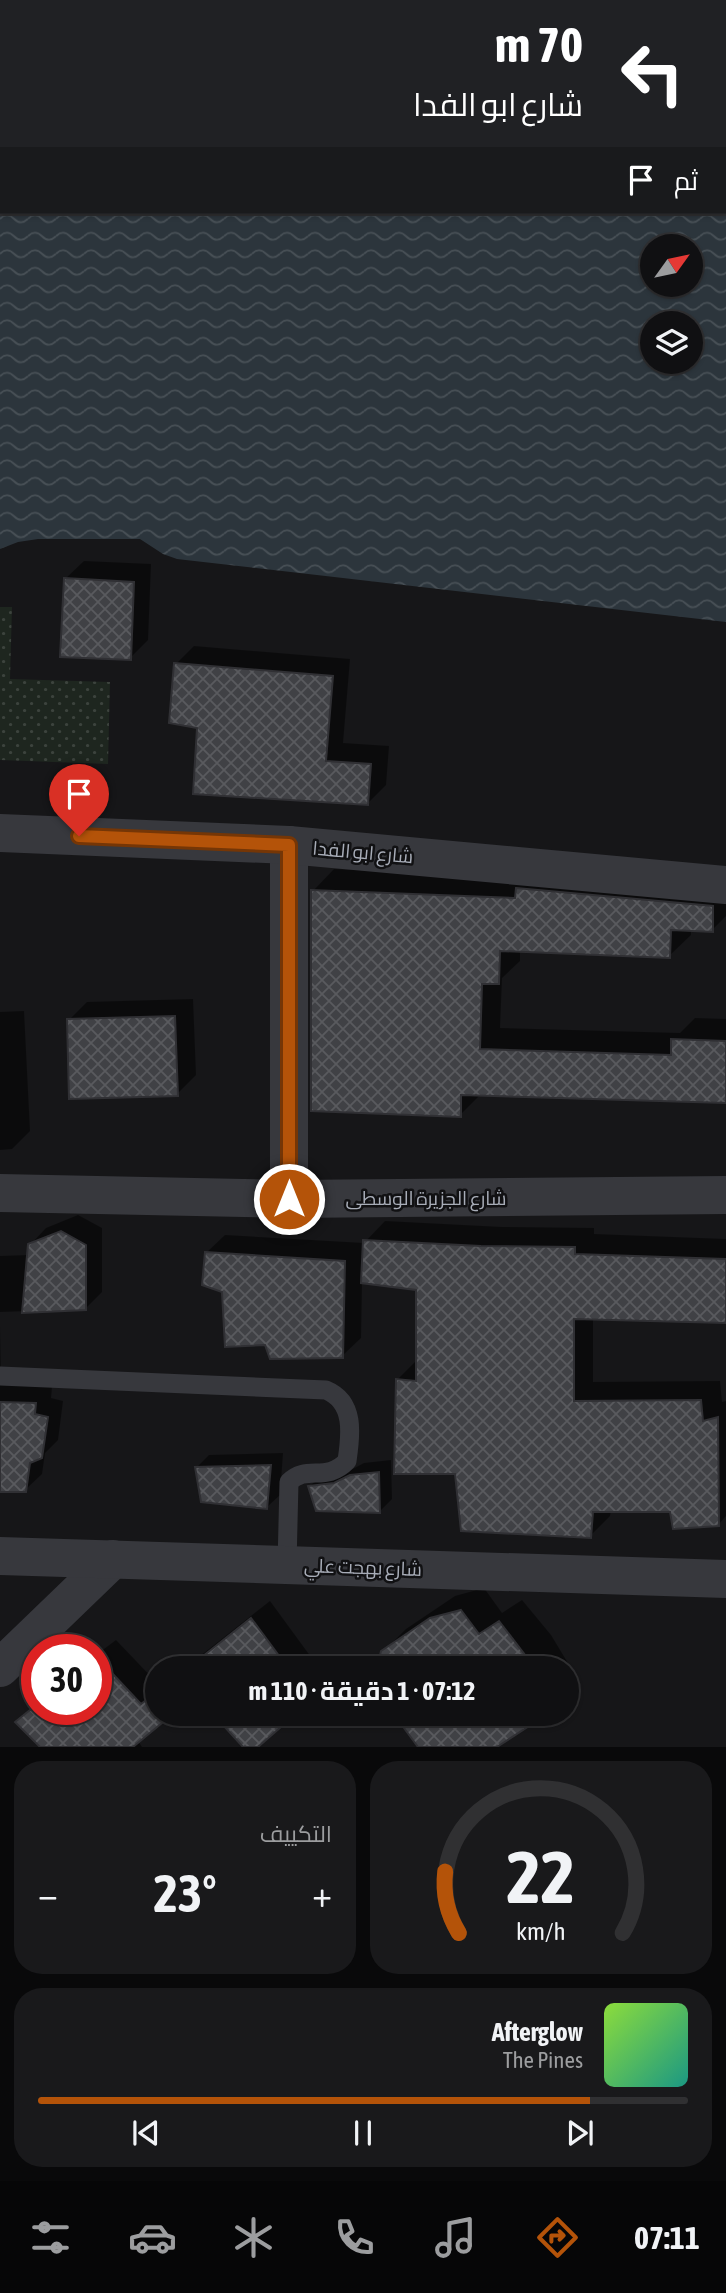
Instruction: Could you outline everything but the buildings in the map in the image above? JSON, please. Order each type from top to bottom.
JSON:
[{"type":"street","name":"شارع ابو الفدا","points":[[0,833],[289,845],[726,885]]},
{"type":"street","points":[[289,845],[289,1199]]},
{"type":"street","name":"شارع الجزيرة الوسطى","points":[[0,1193],[289,1199],[726,1195]]},
{"type":"street","name":"شارع بهجت علي","points":[[0,1556],[726,1579]]},
{"type":"street","points":[[0,1668],[113,1559]]},
{"type":"lane","points":[[0,1376],[326,1390],[337,1395],[346,1404],[348,1416],[347,1461],[338,1470],[295,1476],[289,1482],[287,1565]]},
{"type":"shaded area","points":[[0,607],[12,607],[10,679],[110,682],[108,764],[0,760]]},
{"type":"water","points":[[0,214],[726,214],[726,622],[177,559],[163,554],[140,539],[38,539],[18,542],[0,549]]},
{"type":"route","points":[[79,836],[289,845],[289,1199]]}]
